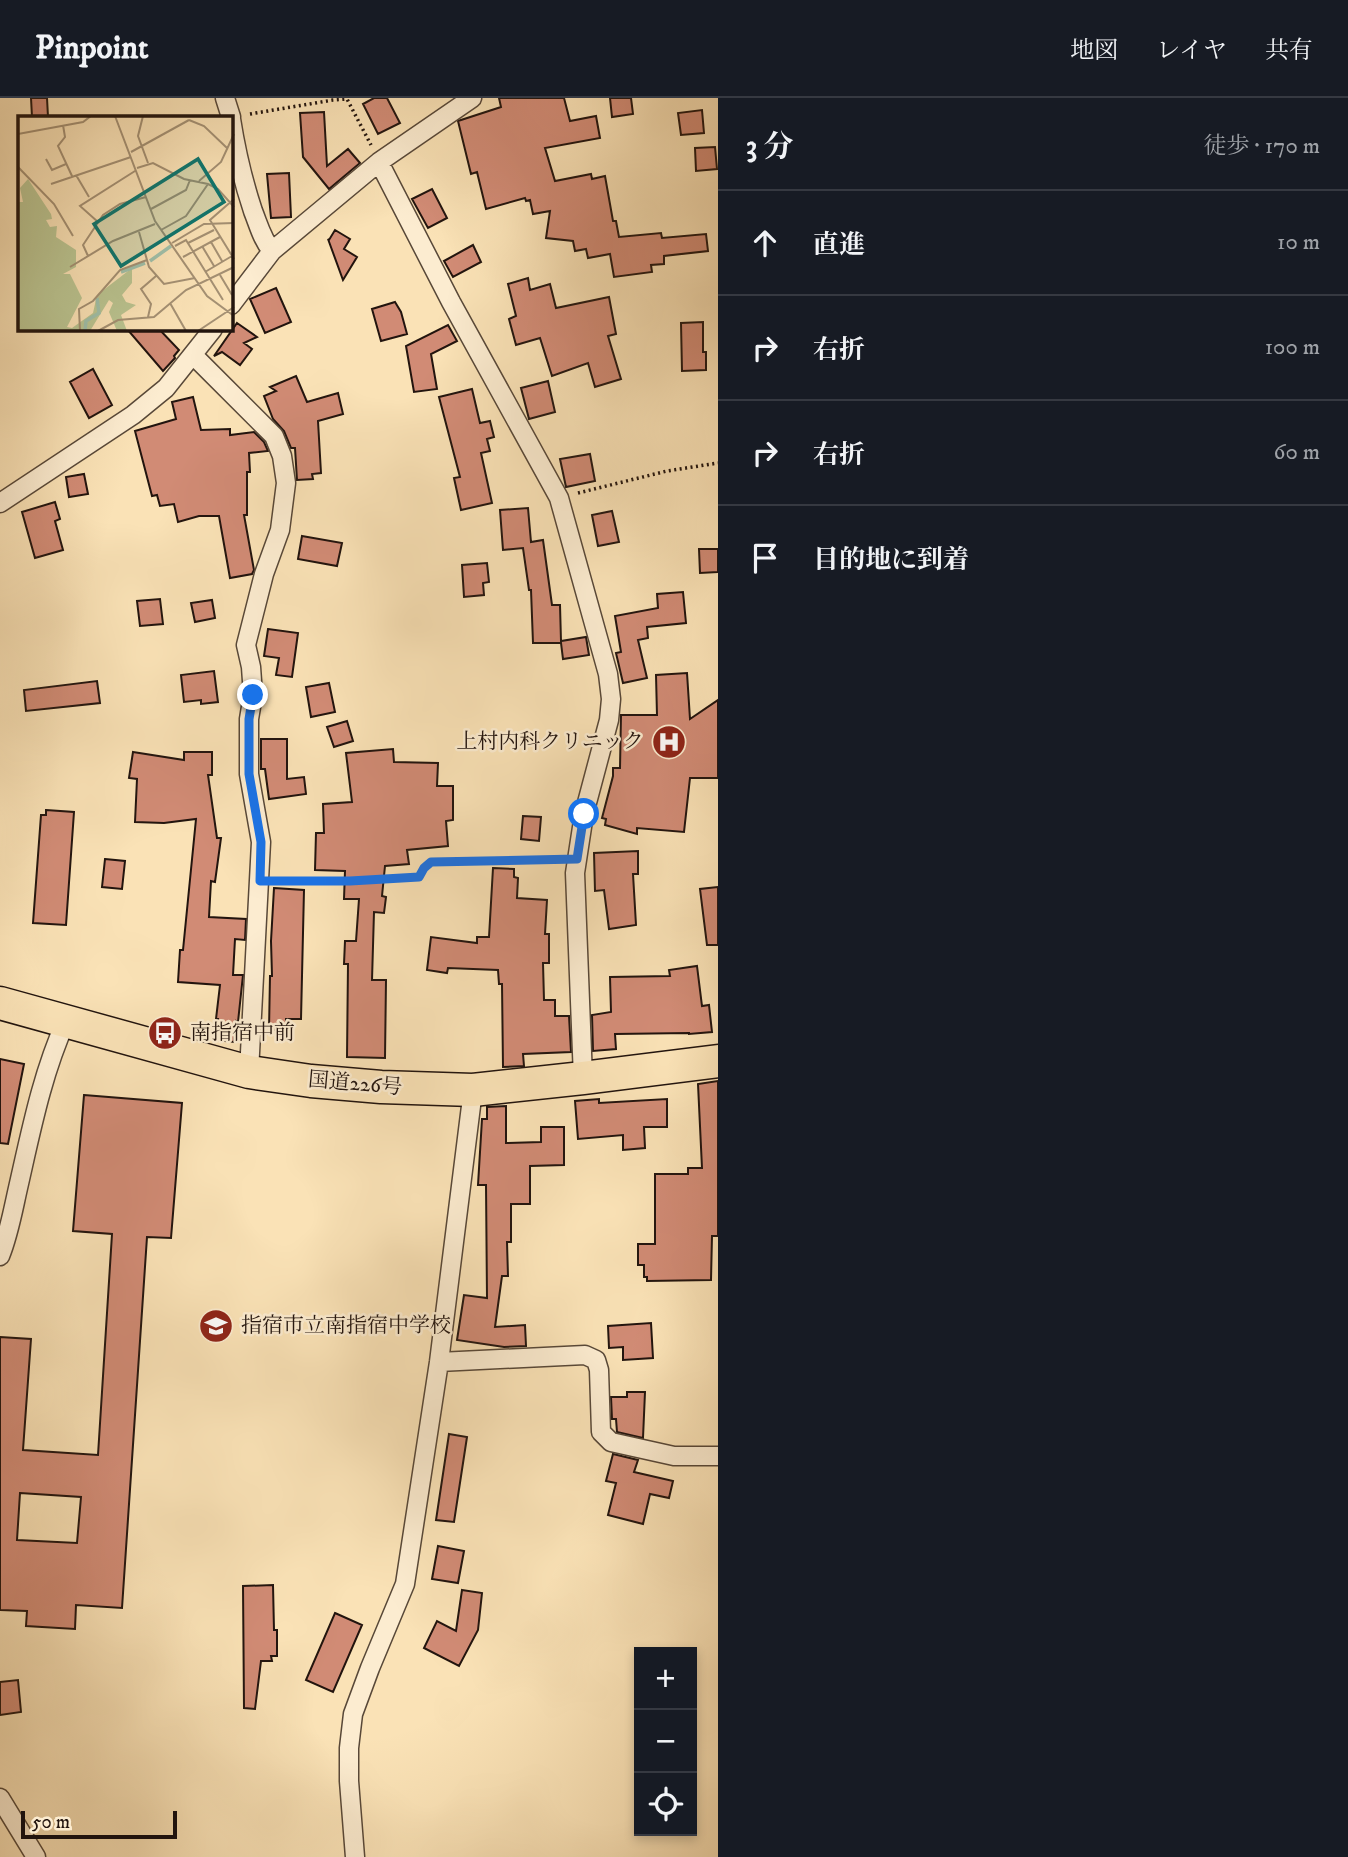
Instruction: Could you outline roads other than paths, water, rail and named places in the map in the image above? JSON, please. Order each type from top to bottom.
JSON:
[{"type":"highway","name":"国道226号","points":[[0,1003],[248,1072],[381,1087],[472,1090],[718,1061]]},
{"type":"street","points":[[225,98],[235,117],[237,156],[244,186],[264,241],[272,251]]},
{"type":"street","points":[[233,302],[272,251],[379,162],[472,98]]},
{"type":"street","points":[[379,162],[451,302],[559,498],[608,674],[611,699],[609,720],[584,814],[575,873],[583,1078]]},
{"type":"street","points":[[0,503],[132,415],[166,388],[211,331]]},
{"type":"street","points":[[193,355],[274,436],[282,456],[286,483],[280,530],[264,574],[246,645],[253,695],[249,719],[249,774],[261,842],[248,1072]]},
{"type":"street","points":[[0,1256],[50,1058],[66,1021]]},
{"type":"street","points":[[355,1857],[349,1781],[353,1714],[369,1668],[405,1584],[439,1362],[472,1090]]},
{"type":"street","points":[[439,1362],[585,1355],[596,1360],[599,1370],[601,1432],[611,1442],[674,1456],[718,1456]]},
{"type":"street","points":[[0,1798],[36,1857]]},
{"type":"place","name":"上村内科クリニック","points":[[669,742]]},
{"type":"place","name":"南指宿中前","points":[[165,1033]]},
{"type":"place","name":"指宿市立南指宿中学校","points":[[216,1326]]}]
